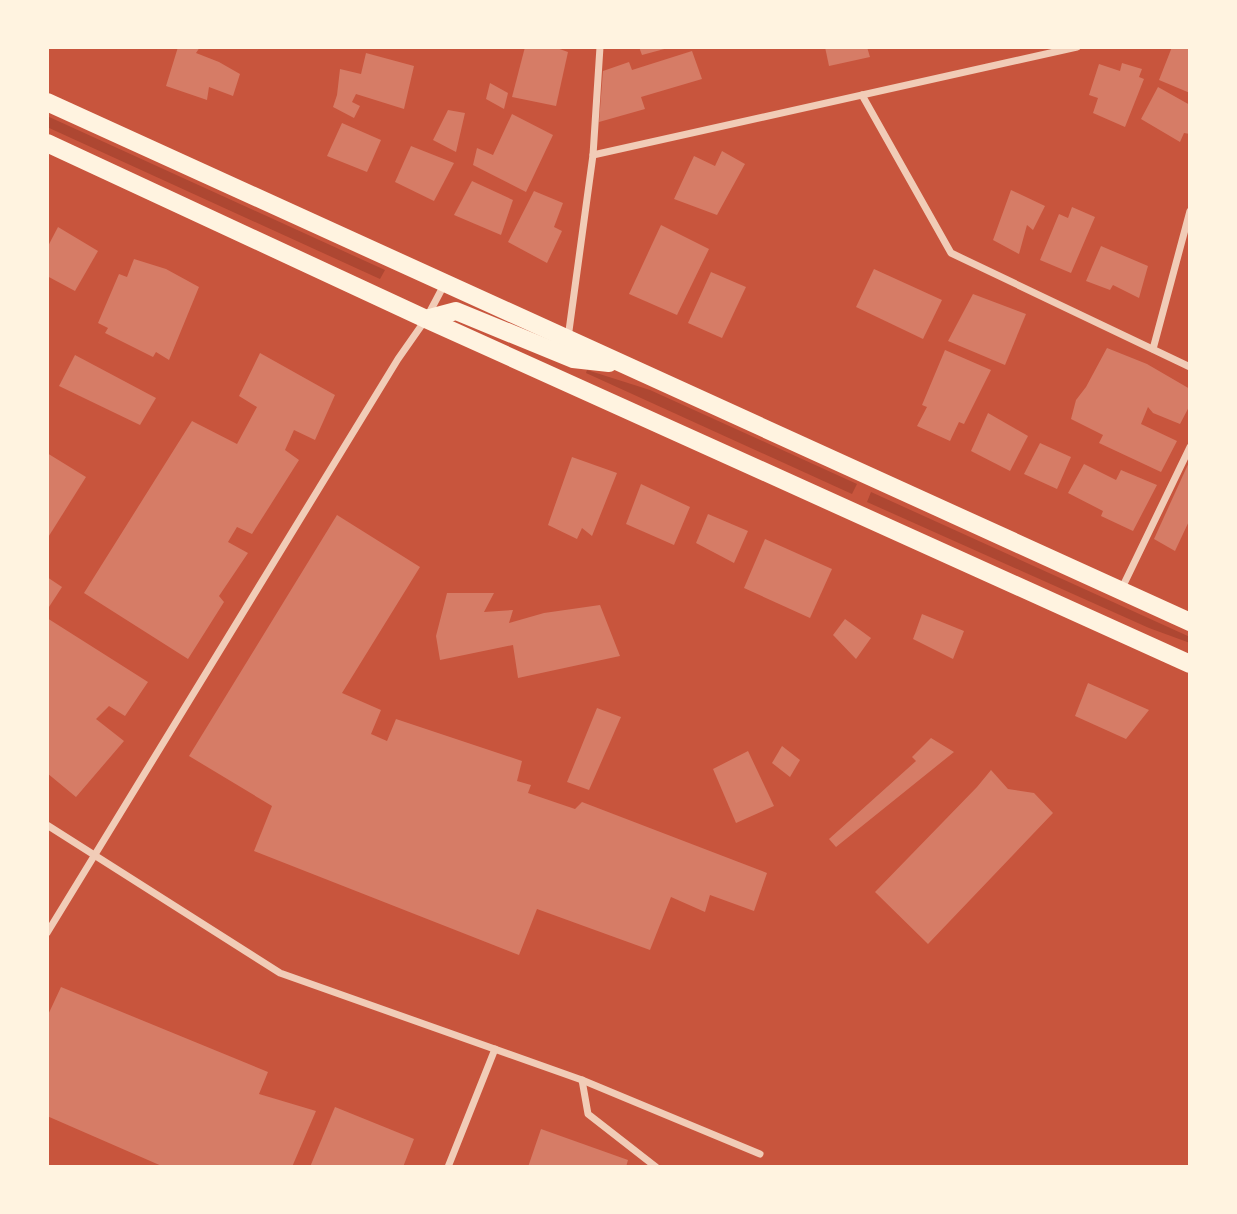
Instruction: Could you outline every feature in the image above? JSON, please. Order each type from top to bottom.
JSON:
[{"type":"main road","points":[[47,102],[1190,622]]},
{"type":"main road","points":[[47,143],[426,319],[1190,664]]},
{"type":"main road","points":[[426,319],[456,311],[573,359],[630,366]]},
{"type":"street","points":[[568,339],[593,155],[600,47]]},
{"type":"street","points":[[593,155],[1077,47]]},
{"type":"street","points":[[862,95],[951,253],[1190,367]]},
{"type":"street","points":[[1153,349],[1190,211]]},
{"type":"street","points":[[47,933],[398,359],[426,319],[445,283]]},
{"type":"street","points":[[1121,590],[1190,447]]},
{"type":"street","points":[[47,825],[280,973],[582,1080],[760,1154]]},
{"type":"street","points":[[448,1167],[495,1049]]},
{"type":"street","points":[[582,1080],[588,1114],[656,1167]]},
{"type":"shaded area","points":[[47,116],[385,270],[380,279],[47,127]]},
{"type":"shaded area","points":[[587,370],[650,390],[857,484],[852,494],[586,373]]},
{"type":"shaded area","points":[[871,492],[1190,637],[1190,643],[1149,628],[867,502]]},
{"type":"building","points":[[178,47],[200,47],[196,53],[240,74],[233,96],[209,87],[207,100],[166,86]]},
{"type":"building","points":[[525,47],[554,47],[568,52],[556,106],[512,97]]},
{"type":"building","points":[[639,47],[668,47],[668,48],[642,55]]},
{"type":"building","points":[[825,47],[867,47],[870,57],[829,66]]},
{"type":"building","points":[[1172,47],[1190,47],[1190,93],[1159,80]]},
{"type":"building","points":[[692,51],[702,79],[641,97],[645,109],[599,122],[603,71],[629,62],[632,70]]},
{"type":"building","points":[[366,53],[414,66],[404,109],[356,94],[352,102],[360,106],[354,118],[333,107],[340,69],[361,74]]},
{"type":"building","points":[[1122,63],[1142,69],[1139,77],[1144,79],[1125,127],[1093,113],[1098,98],[1089,95],[1099,64],[1120,71]]},
{"type":"building","points":[[490,83],[508,93],[504,109],[486,99]]},
{"type":"building","points":[[1158,87],[1190,105],[1190,134],[1184,133],[1180,142],[1141,119]]},
{"type":"building","points":[[448,110],[465,113],[456,152],[433,140]]},
{"type":"building","points":[[512,114],[553,135],[526,192],[473,165],[477,148],[493,155]]},
{"type":"building","points":[[342,123],[381,140],[367,172],[327,156]]},
{"type":"building","points":[[411,146],[454,163],[434,201],[395,182]]},
{"type":"building","points":[[722,151],[745,164],[717,215],[674,199],[694,156],[715,166]]},
{"type":"building","points":[[472,181],[513,200],[501,235],[454,215]]},
{"type":"building","points":[[1011,190],[1045,206],[1033,230],[1027,225],[1019,254],[993,240]]},
{"type":"building","points":[[534,191],[563,203],[554,227],[562,231],[547,263],[508,242]]},
{"type":"building","points":[[1072,207],[1095,217],[1071,273],[1040,260],[1059,214],[1068,218]]},
{"type":"building","points":[[661,225],[709,249],[677,315],[629,294]]},
{"type":"building","points":[[58,227],[98,251],[75,291],[47,276],[47,248]]},
{"type":"building","points":[[1101,246],[1148,266],[1139,298],[1113,285],[1110,290],[1086,281]]},
{"type":"building","points":[[134,259],[166,269],[199,287],[169,360],[156,352],[153,357],[105,333],[108,328],[98,323],[119,274],[127,277]]},
{"type":"building","points":[[874,269],[942,300],[923,339],[856,307]]},
{"type":"building","points":[[711,272],[746,287],[722,338],[688,323]]},
{"type":"building","points":[[973,294],[1026,314],[1005,365],[948,341]]},
{"type":"building","points":[[1107,348],[1147,364],[1190,389],[1190,405],[1180,424],[1153,413],[1148,407],[1141,424],[1177,441],[1161,472],[1099,443],[1103,435],[1071,419],[1076,400]]},
{"type":"building","points":[[945,350],[991,370],[964,424],[959,422],[950,441],[917,426],[927,407],[922,405]]},
{"type":"building","points":[[260,353],[335,395],[315,440],[294,430],[285,450],[299,460],[252,534],[237,527],[228,542],[248,553],[219,596],[224,602],[188,659],[84,593],[192,421],[237,444],[257,407],[239,396]]},
{"type":"building","points":[[75,355],[156,398],[140,425],[59,386]]},
{"type":"building","points":[[988,413],[1028,436],[1010,471],[971,451]]},
{"type":"building","points":[[1040,443],[1071,457],[1057,489],[1024,474]]},
{"type":"building","points":[[47,453],[86,477],[47,539]]},
{"type":"building","points":[[572,457],[617,473],[592,536],[582,528],[577,539],[548,525]]},
{"type":"building","points":[[1190,460],[1190,519],[1175,551],[1154,539]]},
{"type":"building","points":[[1084,464],[1116,480],[1121,470],[1157,485],[1133,531],[1101,516],[1103,511],[1068,493]]},
{"type":"building","points":[[641,484],[690,507],[674,545],[626,524]]},
{"type":"building","points":[[708,514],[748,531],[734,563],[696,543]]},
{"type":"building","points":[[337,515],[420,567],[342,693],[381,710],[371,734],[387,741],[396,719],[522,761],[517,781],[531,785],[528,793],[575,809],[582,802],[767,873],[754,911],[710,895],[705,912],[671,897],[650,950],[537,909],[519,955],[254,851],[272,806],[189,756]]},
{"type":"building","points":[[765,539],[832,569],[810,618],[744,588]]},
{"type":"building","points":[[47,577],[62,587],[47,610]]},
{"type":"building","points":[[447,593],[494,593],[484,612],[513,610],[509,623],[544,613],[600,605],[620,656],[518,678],[513,645],[440,660],[436,636]]},
{"type":"building","points":[[922,614],[964,631],[953,659],[913,639]]},
{"type":"building","points":[[47,618],[148,682],[125,716],[109,706],[96,719],[124,741],[76,797],[47,773]]},
{"type":"building","points":[[845,619],[871,638],[856,659],[833,635]]},
{"type":"building","points":[[1088,683],[1149,710],[1126,739],[1075,716]]},
{"type":"building","points":[[597,708],[621,717],[589,790],[567,782]]},
{"type":"building","points":[[931,738],[954,752],[836,847],[829,839],[916,761],[912,757]]},
{"type":"building","points":[[782,746],[800,760],[790,777],[772,763]]},
{"type":"building","points":[[748,751],[774,806],[736,823],[713,769]]},
{"type":"building","points":[[991,770],[1008,789],[1034,793],[1053,813],[928,944],[875,892]]},
{"type":"building","points":[[61,987],[268,1072],[259,1094],[316,1111],[292,1167],[164,1167],[47,1116],[47,1017]]},
{"type":"building","points":[[335,1107],[414,1139],[403,1167],[310,1167]]},
{"type":"building","points":[[541,1129],[628,1160],[626,1167],[528,1167]]}]
